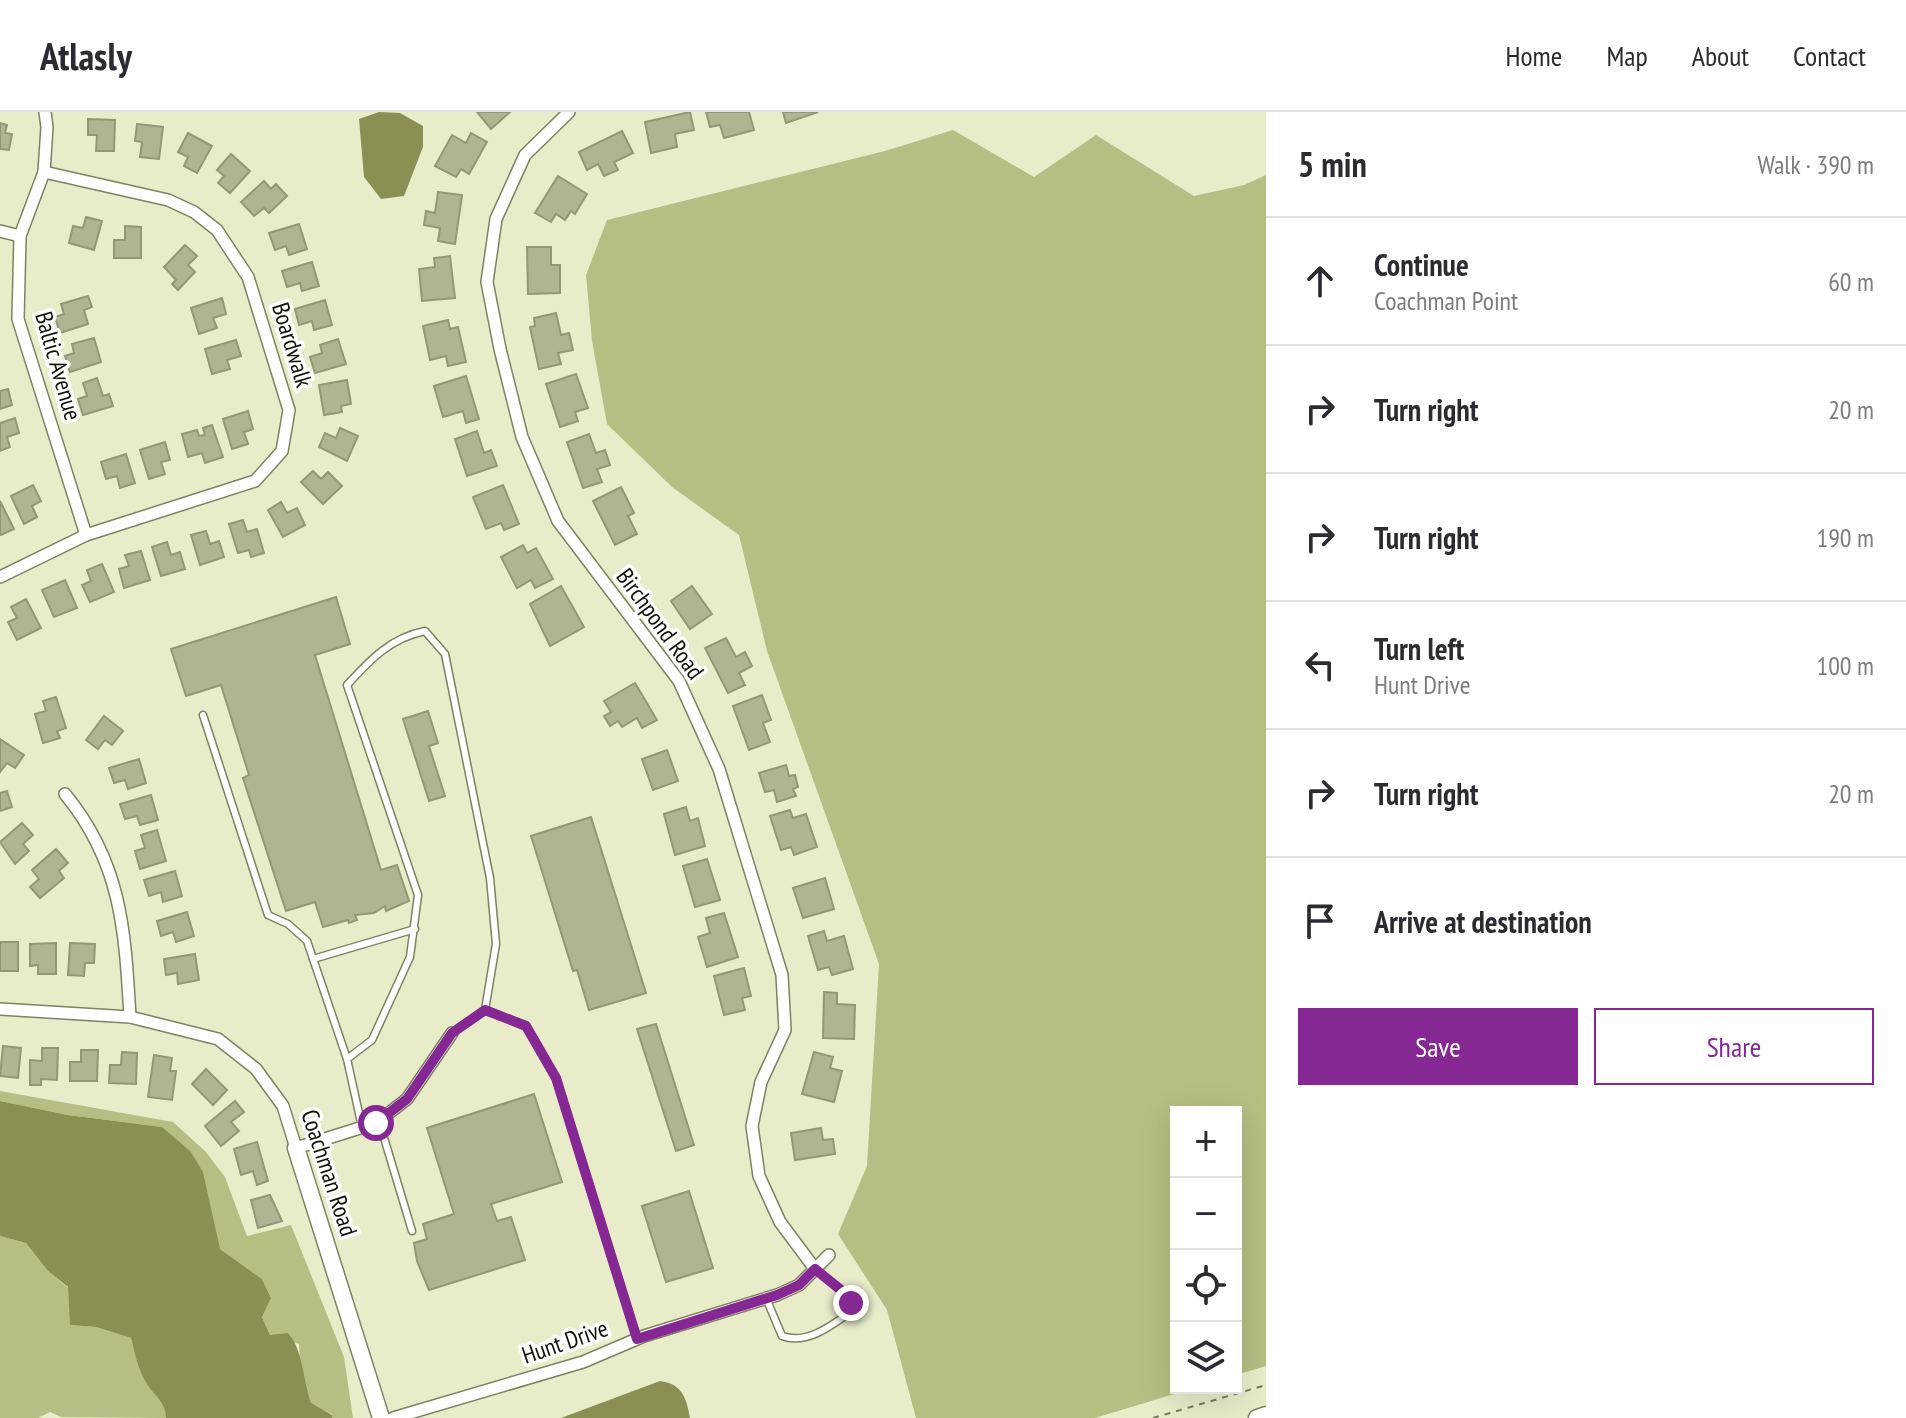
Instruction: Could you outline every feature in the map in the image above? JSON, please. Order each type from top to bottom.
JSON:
[{"type":"street","name":"Baltic Avenue","points":[[45,112],[44,172],[20,236],[18,319],[86,535]]},
{"type":"street","name":"Birchpond Road","points":[[569,112],[525,155],[496,219],[487,282],[500,349],[522,437],[558,521],[679,681],[719,769],[782,975],[785,1030],[761,1082],[752,1126],[759,1176],[780,1222],[815,1269]]},
{"type":"street","name":"Boardwalk","points":[[0,577],[86,535],[255,481],[282,451],[289,410],[248,277],[217,230],[194,212],[168,200],[44,172]]},
{"type":"street","points":[[0,231],[20,236]]},
{"type":"street","points":[[65,794],[97,839],[125,924],[130,1017]]},
{"type":"street","name":"Coachman Road","points":[[0,1009],[130,1017],[218,1039],[256,1069],[283,1106],[381,1418]]},
{"type":"street","points":[[296,1148],[379,1121],[407,1099],[452,1033]]},
{"type":"street","name":"Hunt Drive","points":[[393,1418],[583,1362],[637,1339],[766,1298],[799,1285],[829,1255]]},
{"type":"street","points":[[1257,1418],[1266,1415]]},
{"type":"lane","points":[[347,1059],[372,1040],[410,957],[418,895],[347,685],[372,658],[402,636],[425,631],[445,654],[490,878],[496,944],[485,1010],[452,1033]]},
{"type":"lane","points":[[203,715],[268,915],[288,924],[307,941],[347,1059],[362,1127]]},
{"type":"lane","points":[[313,959],[415,929]]},
{"type":"lane","points":[[485,1010],[526,1026],[556,1078],[637,1339]]},
{"type":"lane","points":[[379,1121],[412,1231]]},
{"type":"lane","points":[[766,1298],[782,1336],[790,1339],[809,1336],[831,1326],[849,1313],[851,1303],[841,1290],[815,1269]]},
{"type":"path","points":[[1153,1418],[1266,1385]]},
{"type":"shaded area","points":[[379,112],[400,113],[423,126],[423,147],[404,196],[381,199],[364,177],[359,119]]},
{"type":"shaded area","points":[[953,130],[1034,177],[1096,135],[1194,196],[1244,185],[1266,175],[1266,1366],[1242,1373],[1242,1106],[1170,1106],[1170,1394],[1174,1394],[1095,1418],[916,1418],[887,1310],[838,1234],[867,1166],[879,964],[767,651],[739,535],[672,487],[607,424],[592,341],[586,275],[607,220],[885,151]]},
{"type":"shaded area","points":[[0,1091],[173,1122],[206,1152],[225,1177],[247,1236],[291,1225],[344,1357],[353,1418],[332,1418],[332,1414],[311,1404],[301,1376],[299,1344],[270,1335],[262,1317],[271,1298],[262,1279],[220,1249],[162,1127],[68,1115],[0,1101]]},
{"type":"shaded area","points":[[0,1101],[68,1115],[162,1127],[191,1152],[203,1172],[220,1249],[262,1279],[271,1298],[262,1317],[270,1335],[288,1333],[300,1356],[311,1403],[332,1415],[332,1418],[166,1418],[162,1404],[141,1373],[131,1338],[96,1327],[70,1325],[68,1287],[48,1271],[26,1243],[0,1236]]},
{"type":"shaded area","points":[[0,1236],[26,1243],[48,1271],[68,1288],[71,1325],[96,1327],[131,1338],[144,1375],[166,1406],[166,1418],[61,1417],[50,1412],[38,1418],[0,1418]]},
{"type":"shaded area","points":[[660,1381],[678,1388],[687,1404],[690,1418],[561,1418]]},
{"type":"building","points":[[477,112],[510,112],[491,129]]},
{"type":"building","points":[[690,112],[694,130],[675,134],[677,147],[651,153],[645,122]]},
{"type":"building","points":[[706,112],[749,112],[754,130],[724,138],[720,125],[710,127]]},
{"type":"building","points":[[783,112],[818,112],[786,123]]},
{"type":"building","points":[[88,119],[115,120],[114,151],[96,151],[97,135],[88,135]]},
{"type":"building","points":[[0,123],[7,125],[5,133],[12,134],[9,150],[0,149]]},
{"type":"building","points":[[137,124],[163,127],[159,159],[140,157],[142,142],[135,141]]},
{"type":"building","points":[[622,131],[633,153],[614,162],[618,170],[604,176],[598,164],[587,170],[579,152]]},
{"type":"building","points":[[188,133],[212,146],[197,173],[184,166],[188,157],[178,152]]},
{"type":"building","points":[[471,133],[487,142],[469,174],[461,169],[456,177],[435,166],[452,135],[466,143]]},
{"type":"building","points":[[231,154],[250,171],[230,193],[218,183],[224,176],[217,170]]},
{"type":"building","points":[[558,176],[587,194],[575,214],[571,211],[565,220],[556,214],[551,222],[535,213]]},
{"type":"building","points":[[264,181],[271,189],[276,184],[287,196],[269,213],[264,208],[254,216],[241,202]]},
{"type":"building","points":[[438,192],[462,195],[455,244],[438,241],[440,228],[424,225],[426,211],[435,213]]},
{"type":"building","points":[[86,217],[102,221],[94,250],[69,243],[73,226],[83,228]]},
{"type":"building","points":[[299,224],[307,249],[289,255],[286,246],[275,250],[269,233]]},
{"type":"building","points":[[125,226],[141,227],[141,258],[114,258],[114,240],[125,240]]},
{"type":"building","points":[[185,245],[197,256],[188,265],[195,272],[178,290],[172,284],[176,280],[164,267]]},
{"type":"building","points":[[527,247],[551,247],[551,265],[560,265],[560,293],[528,294]]},
{"type":"building","points":[[450,256],[455,298],[422,301],[419,269],[435,267],[434,258]]},
{"type":"building","points":[[312,262],[319,286],[302,291],[300,283],[287,287],[282,271]]},
{"type":"building","points":[[88,296],[92,307],[84,310],[88,324],[60,333],[55,317],[64,314],[61,304]]},
{"type":"building","points":[[222,298],[226,314],[213,318],[217,328],[199,334],[191,308]]},
{"type":"building","points":[[325,300],[332,325],[314,330],[312,321],[299,325],[295,309]]},
{"type":"building","points":[[556,313],[561,335],[569,333],[573,350],[558,353],[561,364],[539,369],[530,327],[535,326],[534,318]]},
{"type":"building","points":[[448,320],[450,329],[458,327],[466,362],[448,366],[446,356],[430,360],[423,326]]},
{"type":"building","points":[[94,338],[101,362],[70,372],[65,356],[74,353],[72,344]]},
{"type":"building","points":[[338,339],[346,364],[315,373],[310,357],[322,353],[320,345]]},
{"type":"building","points":[[236,340],[241,356],[227,360],[230,369],[212,374],[205,349]]},
{"type":"building","points":[[576,374],[588,408],[575,412],[578,421],[560,427],[546,384]]},
{"type":"building","points":[[466,376],[479,419],[466,423],[463,411],[443,417],[434,386]]},
{"type":"building","points":[[97,378],[103,396],[109,394],[113,406],[83,415],[78,399],[87,396],[83,383]]},
{"type":"building","points":[[347,380],[351,404],[341,406],[342,412],[324,415],[319,385]]},
{"type":"building","points":[[8,389],[12,405],[0,409],[0,391]]},
{"type":"building","points":[[248,411],[253,429],[244,432],[248,444],[232,449],[223,419]]},
{"type":"building","points":[[15,418],[19,433],[7,437],[10,447],[0,451],[0,423]]},
{"type":"building","points":[[212,425],[223,457],[205,463],[202,453],[188,457],[182,434],[197,430],[199,436],[205,435],[203,428]]},
{"type":"building","points":[[340,428],[358,436],[347,461],[319,447],[325,433],[336,438]]},
{"type":"building","points":[[477,431],[484,453],[491,450],[497,466],[467,476],[455,439]]},
{"type":"building","points":[[589,434],[596,453],[605,450],[610,465],[597,469],[602,482],[583,488],[567,442]]},
{"type":"building","points":[[165,442],[170,460],[161,462],[165,474],[149,479],[140,450]]},
{"type":"building","points":[[126,454],[135,483],[120,488],[117,476],[106,479],[101,462]]},
{"type":"building","points":[[313,471],[321,479],[328,472],[342,486],[323,504],[301,482]]},
{"type":"building","points":[[33,485],[41,501],[32,506],[37,517],[24,524],[11,496]]},
{"type":"building","points":[[503,485],[519,524],[504,530],[501,523],[486,529],[473,497]]},
{"type":"building","points":[[621,487],[634,513],[628,516],[637,534],[615,545],[593,501]]},
{"type":"building","points":[[0,501],[14,529],[1,535],[0,533]]},
{"type":"building","points":[[281,502],[287,513],[297,508],[305,525],[283,537],[268,510]]},
{"type":"building","points":[[243,520],[247,532],[257,529],[264,553],[251,557],[249,550],[238,553],[229,524]]},
{"type":"building","points":[[206,531],[210,544],[219,541],[224,557],[200,565],[191,535]]},
{"type":"building","points":[[167,542],[171,555],[180,552],[185,569],[161,576],[152,547]]},
{"type":"building","points":[[523,545],[527,553],[536,548],[553,579],[535,588],[531,580],[517,588],[501,557]]},
{"type":"building","points":[[141,551],[150,580],[124,588],[119,569],[129,566],[125,555]]},
{"type":"building","points":[[102,564],[114,592],[90,602],[82,585],[91,581],[87,570]]},
{"type":"building","points":[[65,580],[77,608],[54,617],[42,590]]},
{"type":"building","points":[[561,586],[584,627],[550,646],[530,604]]},
{"type":"building","points":[[692,586],[712,614],[690,629],[671,601]]},
{"type":"building","points":[[336,597],[350,644],[315,655],[381,870],[397,865],[409,901],[386,911],[385,906],[374,913],[355,915],[357,920],[349,923],[348,920],[323,927],[315,902],[286,911],[243,778],[249,775],[221,685],[186,696],[171,649]]},
{"type":"building","points":[[26,599],[41,628],[17,640],[8,622],[17,618],[11,607]]},
{"type":"building","points":[[726,638],[736,657],[745,652],[752,666],[739,673],[745,685],[728,693],[705,648]]},
{"type":"building","points":[[635,683],[657,720],[642,728],[637,718],[622,727],[618,721],[610,726],[604,716],[611,712],[604,701]]},
{"type":"building","points":[[762,695],[771,720],[763,723],[770,742],[749,750],[733,706]]},
{"type":"building","points":[[56,697],[66,728],[57,731],[60,738],[43,743],[35,714],[46,711],[43,701]]},
{"type":"building","points":[[428,711],[438,743],[429,746],[445,796],[429,801],[403,719]]},
{"type":"building","points":[[104,716],[123,731],[112,745],[105,740],[98,749],[86,740]]},
{"type":"building","points":[[0,739],[24,755],[15,768],[7,763],[0,772]]},
{"type":"building","points":[[667,750],[678,781],[653,790],[642,759]]},
{"type":"building","points":[[139,759],[146,783],[128,789],[125,780],[114,783],[109,768]]},
{"type":"building","points":[[786,765],[789,776],[795,775],[798,787],[793,789],[796,796],[777,802],[774,790],[765,792],[759,773]]},
{"type":"building","points":[[7,791],[12,807],[0,811],[0,793]]},
{"type":"building","points":[[151,795],[158,820],[140,825],[137,816],[125,819],[120,804]]},
{"type":"building","points":[[686,807],[690,821],[698,818],[705,846],[675,855],[664,814]]},
{"type":"building","points":[[790,810],[793,818],[806,814],[817,847],[794,855],[791,847],[781,850],[770,816]]},
{"type":"building","points":[[591,817],[646,993],[589,1010],[577,970],[573,971],[531,836]]},
{"type":"building","points":[[22,823],[33,835],[23,844],[29,851],[15,864],[0,842]]},
{"type":"building","points":[[157,830],[166,861],[140,869],[135,851],[145,848],[141,835]]},
{"type":"building","points":[[56,849],[68,863],[59,871],[64,878],[40,898],[30,887],[39,879],[32,870]]},
{"type":"building","points":[[707,859],[720,900],[695,907],[683,866]]},
{"type":"building","points":[[175,871],[182,896],[163,902],[161,892],[149,896],[144,880]]},
{"type":"building","points":[[825,878],[834,909],[803,918],[793,888]]},
{"type":"building","points":[[187,912],[194,936],[176,942],[173,932],[161,936],[157,921]]},
{"type":"building","points":[[724,913],[738,957],[707,967],[698,937],[710,933],[706,918]]},
{"type":"building","points":[[824,931],[827,941],[844,936],[853,969],[832,975],[829,967],[818,970],[808,936]]},
{"type":"building","points":[[0,942],[18,942],[18,971],[0,971]]},
{"type":"building","points":[[56,943],[56,974],[38,974],[38,965],[30,966],[30,944]]},
{"type":"building","points":[[70,943],[95,944],[94,963],[85,963],[84,976],[68,975]]},
{"type":"building","points":[[195,954],[199,980],[178,984],[177,973],[166,975],[164,959]]},
{"type":"building","points":[[744,968],[751,996],[742,998],[745,1010],[724,1015],[714,976]]},
{"type":"building","points":[[824,992],[837,993],[837,1004],[855,1005],[854,1039],[823,1038]]},
{"type":"building","points":[[656,1024],[694,1145],[676,1151],[637,1029]]},
{"type":"building","points":[[3,1046],[21,1048],[18,1078],[0,1076]]},
{"type":"building","points":[[42,1048],[58,1048],[57,1080],[41,1079],[41,1085],[30,1085],[30,1060],[42,1061]]},
{"type":"building","points":[[81,1050],[98,1050],[97,1081],[70,1081],[70,1062],[81,1062]]},
{"type":"building","points":[[122,1052],[137,1053],[136,1084],[109,1083],[110,1065],[121,1065]]},
{"type":"building","points":[[814,1052],[833,1057],[830,1068],[842,1071],[834,1102],[802,1094]]},
{"type":"building","points":[[154,1055],[172,1058],[170,1071],[176,1071],[172,1100],[148,1097]]},
{"type":"building","points":[[206,1069],[227,1090],[213,1105],[192,1084]]},
{"type":"building","points":[[534,1094],[562,1182],[491,1204],[497,1221],[511,1217],[525,1260],[429,1290],[417,1261],[414,1243],[427,1239],[423,1224],[454,1214],[427,1128]]},
{"type":"building","points":[[235,1101],[244,1112],[231,1122],[239,1131],[221,1146],[205,1126]]},
{"type":"building","points":[[821,1128],[823,1140],[833,1139],[835,1154],[795,1160],[791,1133]]},
{"type":"building","points":[[257,1142],[268,1181],[257,1185],[253,1171],[241,1175],[234,1149]]},
{"type":"building","points":[[689,1191],[713,1268],[666,1282],[642,1206]]},
{"type":"building","points":[[270,1195],[282,1221],[258,1228],[251,1200]]},
{"type":"route","points":[[376,1123],[407,1099],[452,1033],[485,1010],[526,1026],[556,1078],[637,1339],[777,1295],[799,1285],[815,1269],[841,1290],[851,1303]]}]
